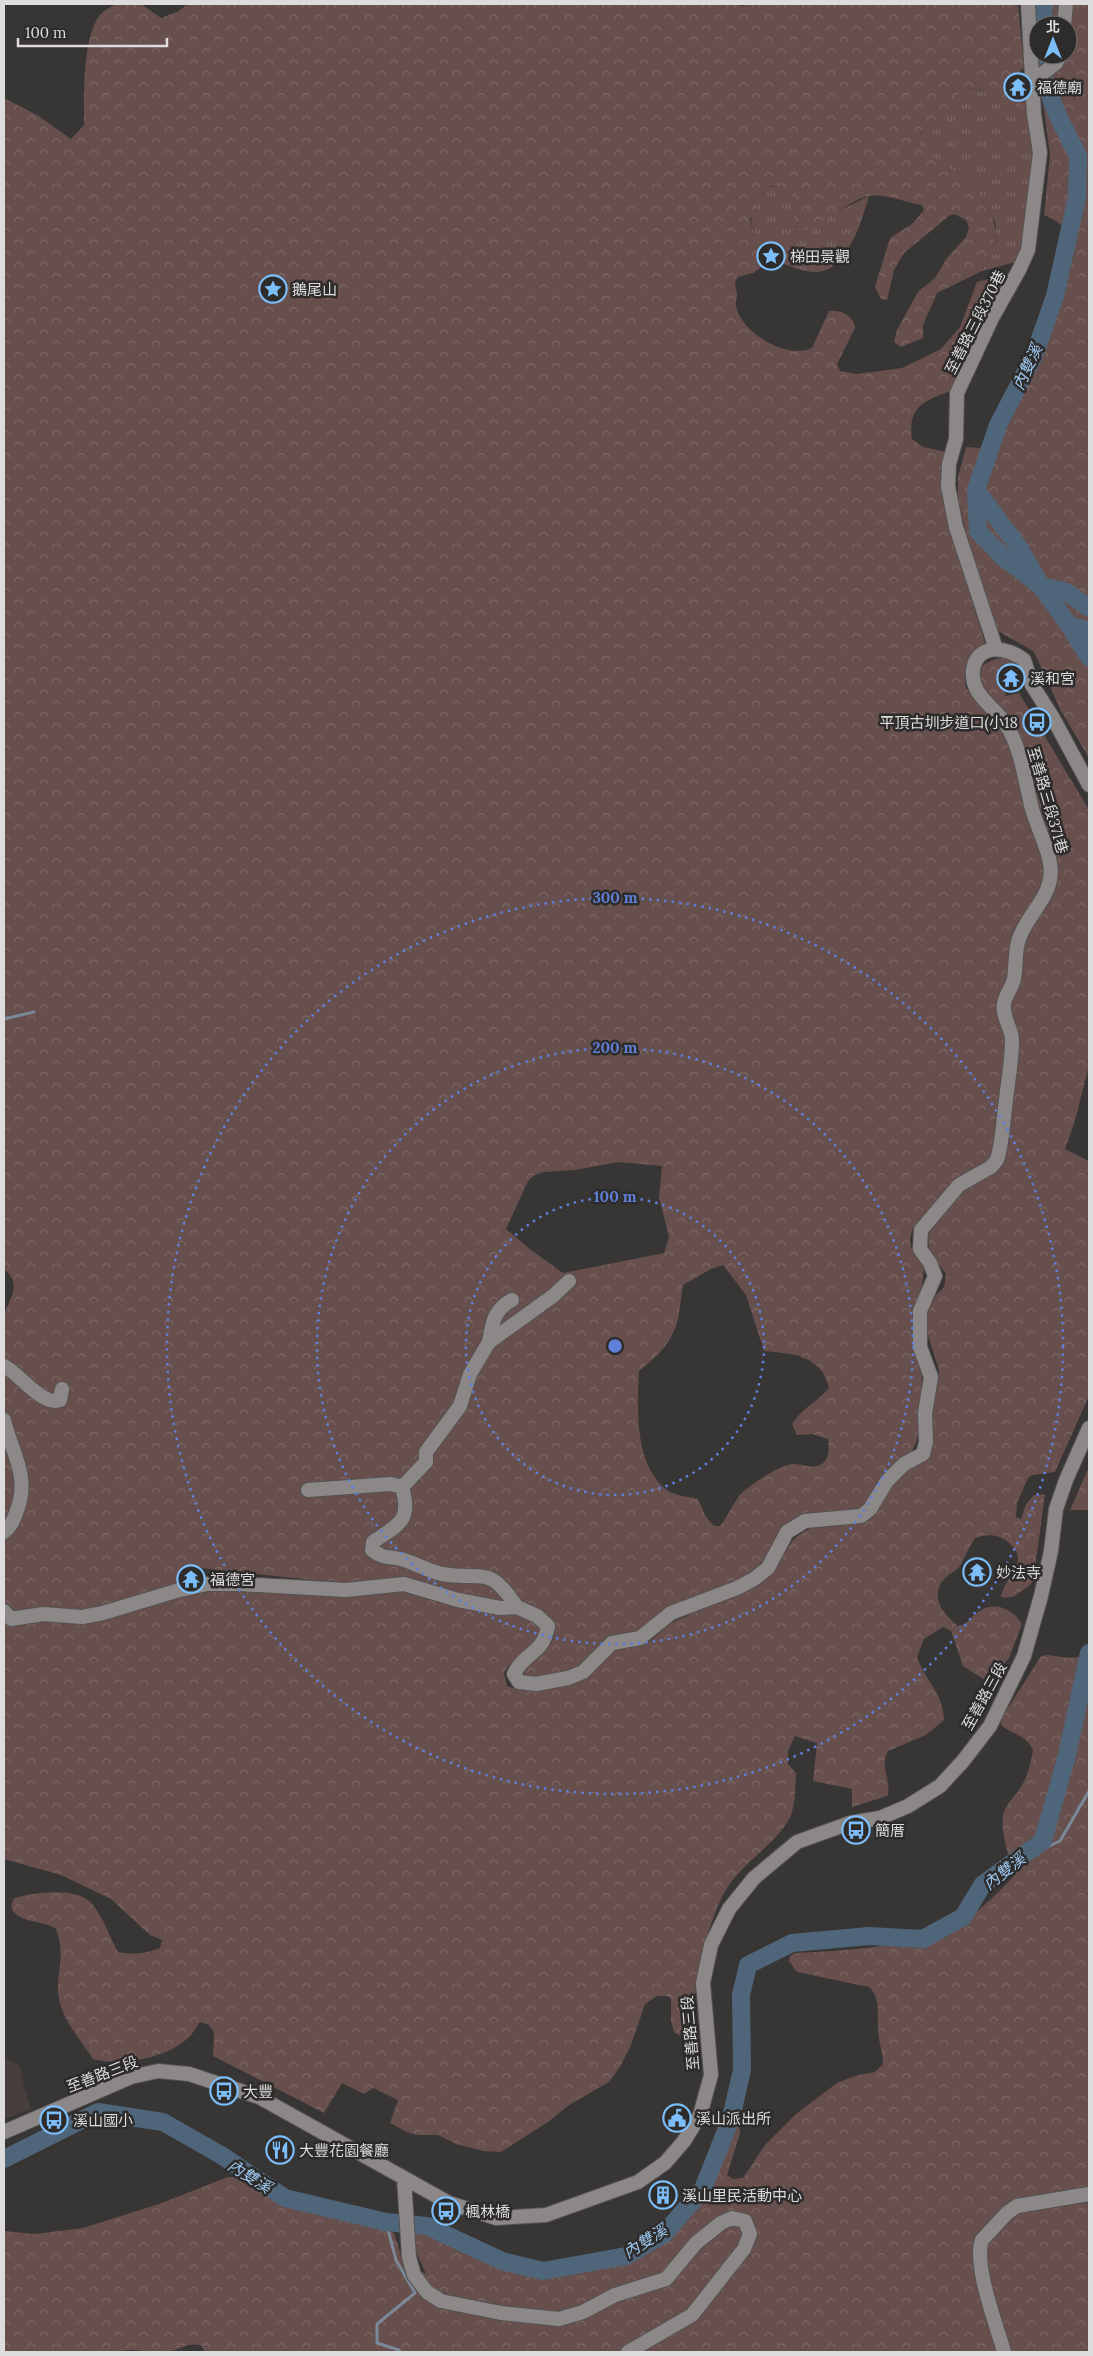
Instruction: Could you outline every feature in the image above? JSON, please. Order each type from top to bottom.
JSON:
[{"type":"street","name":"至善路三段370巷","points":[[996,649],[956,527],[948,486],[949,464],[956,439],[958,393],[992,318],[1028,250],[1040,153],[1032,82],[1028,4]]},
{"type":"street","points":[[1032,82],[1053,65]]},
{"type":"street","points":[[996,649],[1009,650],[1024,660],[1032,685],[1053,718],[1089,785]]},
{"type":"street","name":"至善路三段371巷","points":[[4,1612],[11,1619],[43,1614],[82,1616],[103,1613],[176,1591],[207,1584],[346,1590],[404,1584],[458,1600],[500,1608],[517,1607],[537,1616],[548,1626],[542,1647],[519,1664],[514,1674],[519,1682],[536,1684],[583,1672],[612,1643],[640,1638],[671,1613],[737,1588],[754,1579],[768,1568],[787,1532],[805,1521],[861,1516],[870,1509],[887,1481],[904,1464],[923,1454],[926,1442],[925,1412],[931,1377],[920,1347],[920,1311],[935,1276],[930,1263],[920,1249],[921,1230],[959,1185],[991,1167],[997,1160],[1012,1063],[1012,1037],[1004,1016],[1004,1003],[1014,982],[1018,942],[1025,925],[1045,896],[1051,874],[1050,863],[1012,736],[1006,724],[977,691],[974,682],[973,670],[977,661],[986,652],[996,649]]},
{"type":"street","points":[[489,1342],[553,1296],[568,1281]]},
{"type":"street","points":[[402,1487],[426,1462],[426,1452],[460,1406],[470,1374],[489,1342],[494,1318],[512,1300]]},
{"type":"street","points":[[4,1366],[12,1370],[47,1401],[55,1402],[60,1400],[62,1389]]},
{"type":"street","points":[[4,1420],[13,1454],[19,1463],[22,1498],[11,1527],[4,1532]]},
{"type":"street","name":"至善路三段","points":[[4,2132],[131,2078],[158,2071],[189,2074],[259,2097],[449,2203],[496,2218],[546,2215],[638,2182],[665,2163],[684,2141],[700,2115],[711,2075],[702,1983],[711,1945],[729,1909],[754,1878],[797,1842],[850,1823],[880,1818],[908,1806],[940,1786],[963,1761],[990,1726],[1024,1656],[1042,1596],[1051,1551],[1056,1509],[1066,1480],[1089,1428]]},
{"type":"street","points":[[308,1490],[391,1484],[402,1487]]},
{"type":"street","points":[[402,1487],[407,1504],[405,1514],[393,1528],[373,1542],[372,1550],[378,1555],[401,1559],[441,1574],[478,1574],[489,1578],[503,1587],[517,1607]]},
{"type":"street","points":[[404,2178],[409,2257],[414,2274],[427,2292],[441,2301],[501,2313],[559,2318],[584,2312],[615,2295],[666,2278],[696,2243],[721,2223],[732,2218],[745,2221],[750,2234],[744,2249],[692,2315],[628,2352]]},
{"type":"street","points":[[1004,2352],[980,2269],[980,2246],[982,2240],[1007,2213],[1017,2206],[1089,2194]]},
{"type":"shaded area","points":[[4,2058],[20,2066],[31,2109],[4,2119]]},
{"type":"green space","points":[[116,4],[141,4],[161,18],[177,12],[188,4],[736,4],[742,6],[752,4],[1018,4],[1024,67],[1019,73],[1021,81],[1029,86],[1031,114],[971,88],[962,90],[940,117],[922,131],[918,139],[920,145],[936,160],[973,182],[984,205],[992,214],[996,232],[993,250],[982,271],[937,293],[923,325],[923,338],[901,347],[894,342],[897,330],[918,292],[935,278],[947,258],[966,237],[969,228],[966,220],[954,214],[904,253],[894,270],[887,300],[881,299],[875,287],[890,238],[912,224],[924,210],[922,205],[888,197],[868,196],[851,203],[825,221],[808,229],[801,230],[794,224],[792,192],[784,187],[771,186],[762,193],[750,219],[754,231],[771,253],[773,259],[753,273],[738,277],[735,284],[736,306],[740,317],[747,326],[767,342],[790,350],[802,351],[812,348],[829,311],[838,311],[846,314],[852,320],[855,328],[837,364],[840,371],[857,374],[902,368],[941,349],[960,327],[977,282],[1013,273],[985,320],[953,390],[934,397],[921,406],[912,419],[911,428],[912,439],[923,447],[947,452],[946,477],[952,526],[964,575],[986,646],[975,654],[968,663],[965,674],[966,688],[1010,737],[1030,817],[1045,862],[1045,881],[1032,912],[1018,924],[1011,949],[1009,980],[1000,1002],[999,1014],[1007,1039],[1008,1052],[993,1155],[985,1163],[967,1173],[950,1186],[913,1228],[910,1238],[911,1248],[924,1269],[920,1299],[913,1314],[915,1356],[922,1369],[921,1407],[917,1440],[912,1451],[876,1486],[867,1505],[853,1511],[796,1518],[782,1529],[769,1556],[761,1566],[748,1576],[664,1611],[648,1629],[638,1635],[611,1641],[586,1665],[570,1673],[551,1677],[524,1675],[523,1669],[550,1645],[554,1636],[554,1628],[542,1614],[524,1604],[507,1598],[499,1603],[411,1582],[395,1580],[349,1584],[191,1567],[180,1576],[181,1585],[191,1592],[273,1589],[308,1593],[408,1589],[462,1606],[502,1614],[524,1615],[541,1626],[540,1634],[532,1646],[514,1661],[504,1673],[507,1686],[523,1689],[544,1687],[587,1676],[617,1650],[646,1643],[672,1623],[714,1601],[760,1582],[772,1573],[787,1548],[803,1532],[819,1526],[861,1519],[868,1515],[882,1501],[904,1471],[924,1461],[932,1446],[932,1409],[939,1370],[927,1332],[926,1317],[936,1295],[944,1287],[946,1274],[929,1251],[928,1231],[936,1219],[947,1210],[970,1184],[994,1172],[1005,1160],[1007,1119],[1018,1053],[1017,1037],[1009,1013],[1010,998],[1021,979],[1024,938],[1048,901],[1053,886],[1055,870],[1050,844],[1015,729],[1009,718],[981,691],[979,685],[982,666],[987,663],[1001,658],[1015,664],[1019,668],[1000,676],[1006,696],[1019,693],[1089,810],[1089,1066],[1074,1124],[1065,1149],[1089,1161],[1089,1396],[1055,1472],[1032,1475],[1028,1478],[1017,1503],[1016,1517],[1021,1519],[1026,1504],[1034,1495],[1045,1494],[1033,1582],[1014,1596],[1001,1597],[1015,1570],[1018,1556],[1015,1549],[1004,1539],[996,1536],[984,1536],[975,1538],[960,1566],[944,1579],[938,1592],[938,1599],[943,1611],[958,1626],[965,1623],[981,1610],[993,1606],[1009,1611],[1022,1624],[1009,1658],[988,1682],[963,1666],[951,1631],[943,1627],[924,1639],[917,1657],[937,1694],[943,1710],[944,1720],[926,1735],[888,1751],[885,1767],[888,1795],[884,1797],[852,1807],[852,1789],[813,1781],[817,1743],[795,1736],[788,1751],[788,1764],[796,1773],[795,1798],[791,1816],[773,1840],[729,1884],[723,1895],[703,1951],[689,2030],[679,2035],[674,2032],[671,2021],[671,1999],[667,1996],[657,1996],[645,2004],[631,2045],[620,2067],[609,2082],[569,2105],[548,2122],[501,2152],[483,2151],[456,2144],[438,2135],[417,2135],[407,2132],[390,2123],[398,2100],[373,2088],[364,2094],[342,2083],[324,2113],[213,2056],[214,2032],[209,2025],[200,2022],[190,2036],[179,2045],[156,2056],[116,2062],[93,2059],[66,2018],[59,1999],[58,1982],[61,1953],[56,1929],[24,1919],[18,1916],[11,1907],[14,1898],[23,1896],[55,1892],[76,1895],[85,1898],[96,1909],[118,1952],[134,1954],[149,1952],[160,1948],[162,1940],[150,1935],[111,1899],[61,1875],[4,1859],[4,1315],[12,1296],[14,1285],[13,1280],[4,1269],[4,98],[37,115],[71,139],[84,125],[85,68],[94,25],[100,15]],"holes":[[[618,1162],[662,1166],[659,1197],[669,1237],[664,1253],[563,1273],[506,1229],[528,1181],[533,1176],[543,1172],[575,1170]],[[723,1265],[746,1295],[764,1351],[785,1353],[804,1358],[819,1368],[825,1377],[829,1388],[800,1414],[792,1424],[797,1435],[812,1434],[828,1439],[829,1449],[825,1462],[818,1466],[787,1465],[756,1482],[739,1496],[720,1526],[714,1526],[706,1517],[698,1499],[671,1493],[657,1480],[649,1467],[643,1452],[640,1436],[638,1386],[639,1371],[659,1353],[674,1331],[683,1285],[711,1269]]]},
{"type":"green space","points":[[1037,4],[1089,4],[1089,758],[1061,711],[1033,651],[998,631],[972,557],[958,498],[958,477],[966,447],[980,448],[1008,406],[1068,246],[1067,235],[1062,226],[1044,215],[1050,155],[1038,65],[1078,65],[1078,15],[1037,15]]},
{"type":"green space","points":[[971,88],[993,95],[1031,114],[1034,161],[1027,236],[1015,262],[982,271],[992,251],[996,235],[996,228],[991,213],[970,181],[925,153],[918,139],[956,95],[962,90]]},
{"type":"green space","points":[[779,185],[792,192],[794,197],[793,215],[797,228],[815,226],[831,215],[869,196],[852,242],[837,263],[828,269],[817,272],[806,271],[773,259],[755,233],[751,220],[757,200],[767,188]]},
{"type":"green space","points":[[1089,1467],[1089,1510],[1070,1510]]},
{"type":"green space","points":[[1041,1656],[1069,1658],[1089,1656],[1089,2352],[205,2352],[202,2346],[192,2345],[161,2353],[131,2350],[119,2352],[4,2352],[4,2231],[35,2234],[83,2228],[159,2204],[228,2177],[242,2177],[269,2197],[314,2213],[376,2225],[394,2233],[403,2261],[426,2274],[415,2248],[414,2235],[418,2231],[426,2230],[501,2266],[517,2271],[588,2259],[627,2249],[659,2231],[696,2185],[725,2112],[730,2104],[739,2108],[740,2133],[727,2175],[733,2179],[743,2178],[765,2145],[796,2114],[837,2083],[858,2075],[875,2072],[883,2064],[878,2032],[877,2001],[869,1987],[797,1972],[789,1961],[790,1956],[795,1953],[876,1947],[937,1934],[954,1927],[978,1911],[1013,1877],[1004,1838],[1003,1816],[1010,1801],[1019,1791],[1026,1778],[1033,1750],[1027,1741],[1001,1725],[1001,1719]]},
{"type":"waterway","name":"內雙溪","points":[[1043,15],[1044,4]]},
{"type":"waterway","name":"內雙溪","points":[[1039,65],[1057,114],[1078,156],[1077,197],[1055,296],[1034,356],[998,425],[976,490],[978,531],[1003,557],[1041,586],[1069,625],[1089,631]]},
{"type":"waterway","points":[[976,490],[1020,549],[1041,586],[1067,592],[1089,608]]},
{"type":"waterway","points":[[1069,625],[1089,657]]},
{"type":"waterway","points":[[4,1019],[34,1012]]},
{"type":"waterway","name":"內雙溪","points":[[4,2159],[98,2112],[163,2122],[221,2155],[285,2198],[386,2222],[427,2226],[502,2261],[543,2271],[626,2256],[664,2234],[703,2189],[731,2118],[742,2070],[741,1995],[748,1965],[792,1943],[869,1936],[923,1939],[963,1917],[983,1884],[1043,1841],[1067,1755],[1089,1653]]},
{"type":"waterway","points":[[1011,1864],[1060,1841],[1089,1791]]},
{"type":"waterway","points":[[386,2222],[396,2260],[415,2293],[377,2324],[377,2343],[399,2350],[398,2352]]},
{"type":"place","name":"福德廟","points":[[1018,87]]},
{"type":"place","name":"梯田景觀","points":[[771,256]]},
{"type":"place","name":"鵝尾山","points":[[273,289]]},
{"type":"place","name":"溪和宮","points":[[1011,678]]},
{"type":"place","name":"平頂古圳步道口(小18","points":[[1037,722]]},
{"type":"place","name":"妙法寺","points":[[977,1572]]},
{"type":"place","name":"福德宮","points":[[191,1579]]},
{"type":"place","name":"簡厝","points":[[856,1830]]},
{"type":"place","name":"大豐","points":[[224,2091]]},
{"type":"place","name":"溪山派出所","points":[[677,2118]]},
{"type":"place","name":"溪山國小","points":[[54,2120]]},
{"type":"place","name":"大豐花園餐廳","points":[[280,2150]]},
{"type":"place","name":"溪山里民活動中心","points":[[663,2195]]},
{"type":"place","name":"楓林橋","points":[[446,2211]]}]
